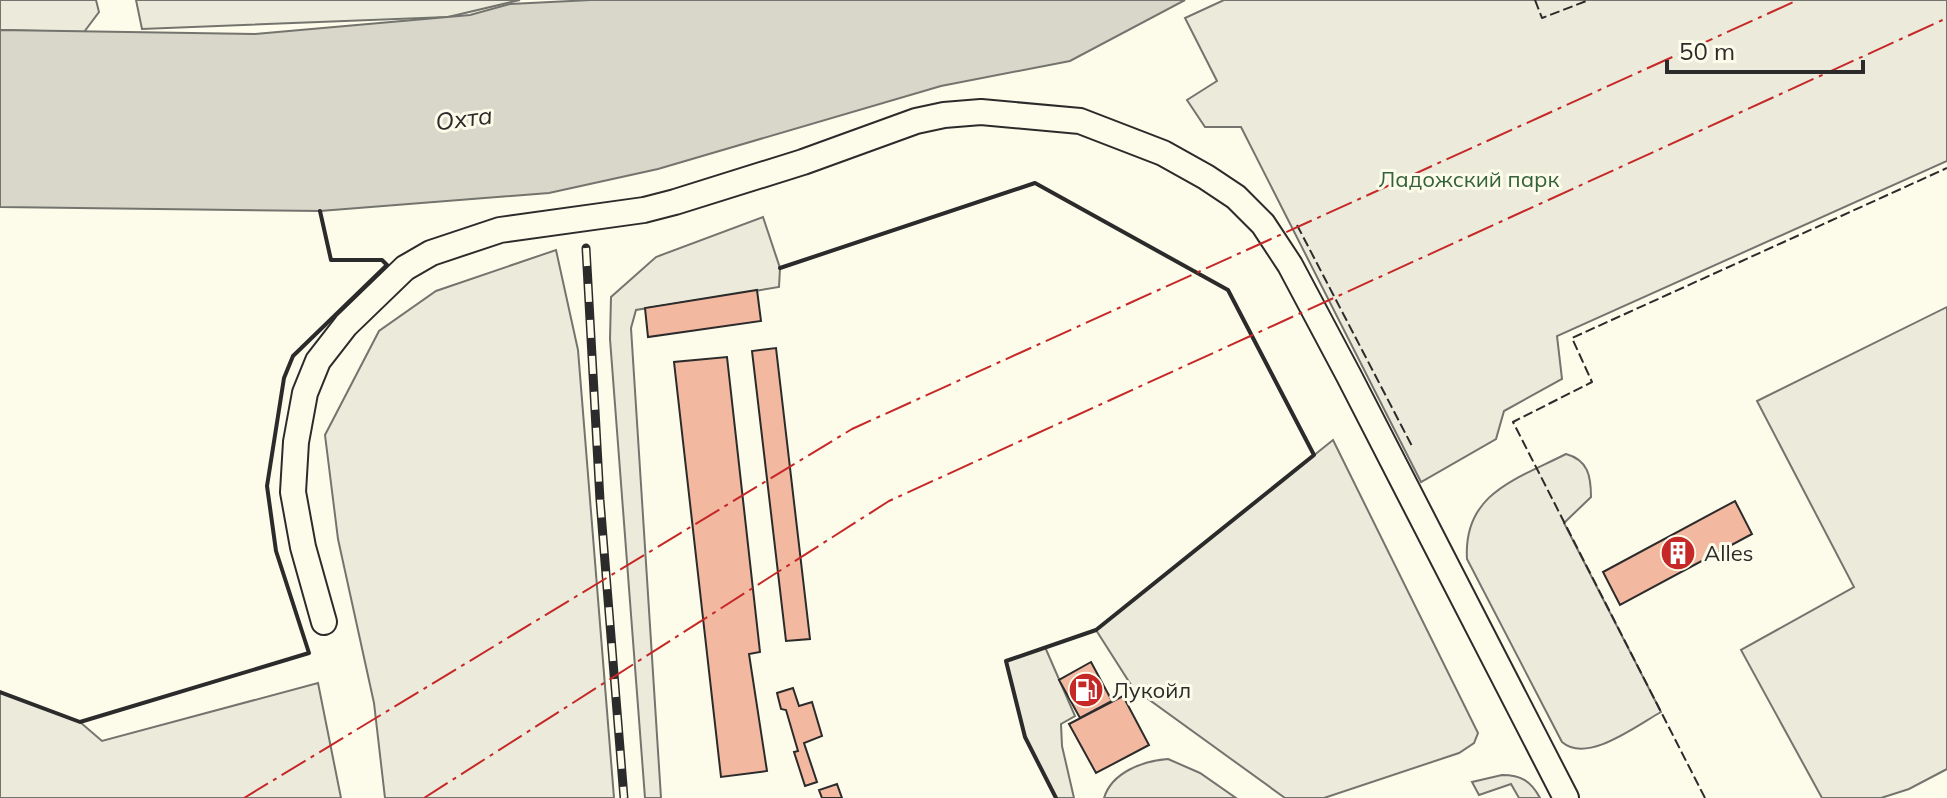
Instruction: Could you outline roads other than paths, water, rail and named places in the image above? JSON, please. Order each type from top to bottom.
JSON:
[{"type":"street","points":[[324,622],[303,547],[293,492],[296,442],[305,393],[318,361],[346,325],[405,268],[431,253],[500,230],[644,210],[675,202],[803,162],[916,121],[981,112],[1080,121],[1131,139],[1184,165],[1236,197],[1263,224],[1290,265],[1349,376],[1566,798]]},
{"type":"water","name":"Охта","points":[[591,0],[1185,0],[1070,61],[941,86],[658,169],[549,193],[320,211],[0,207],[0,30],[255,34],[470,15],[510,4]]},
{"type":"railway","points":[[586,248],[600,500],[624,798]]},
{"type":"place","name":"Alles","points":[[1678,553]]},
{"type":"place","name":"Лукойл","points":[[1086,690]]},
{"type":"park label","name":"Ладожский парк","points":[[1469,179]]}]
